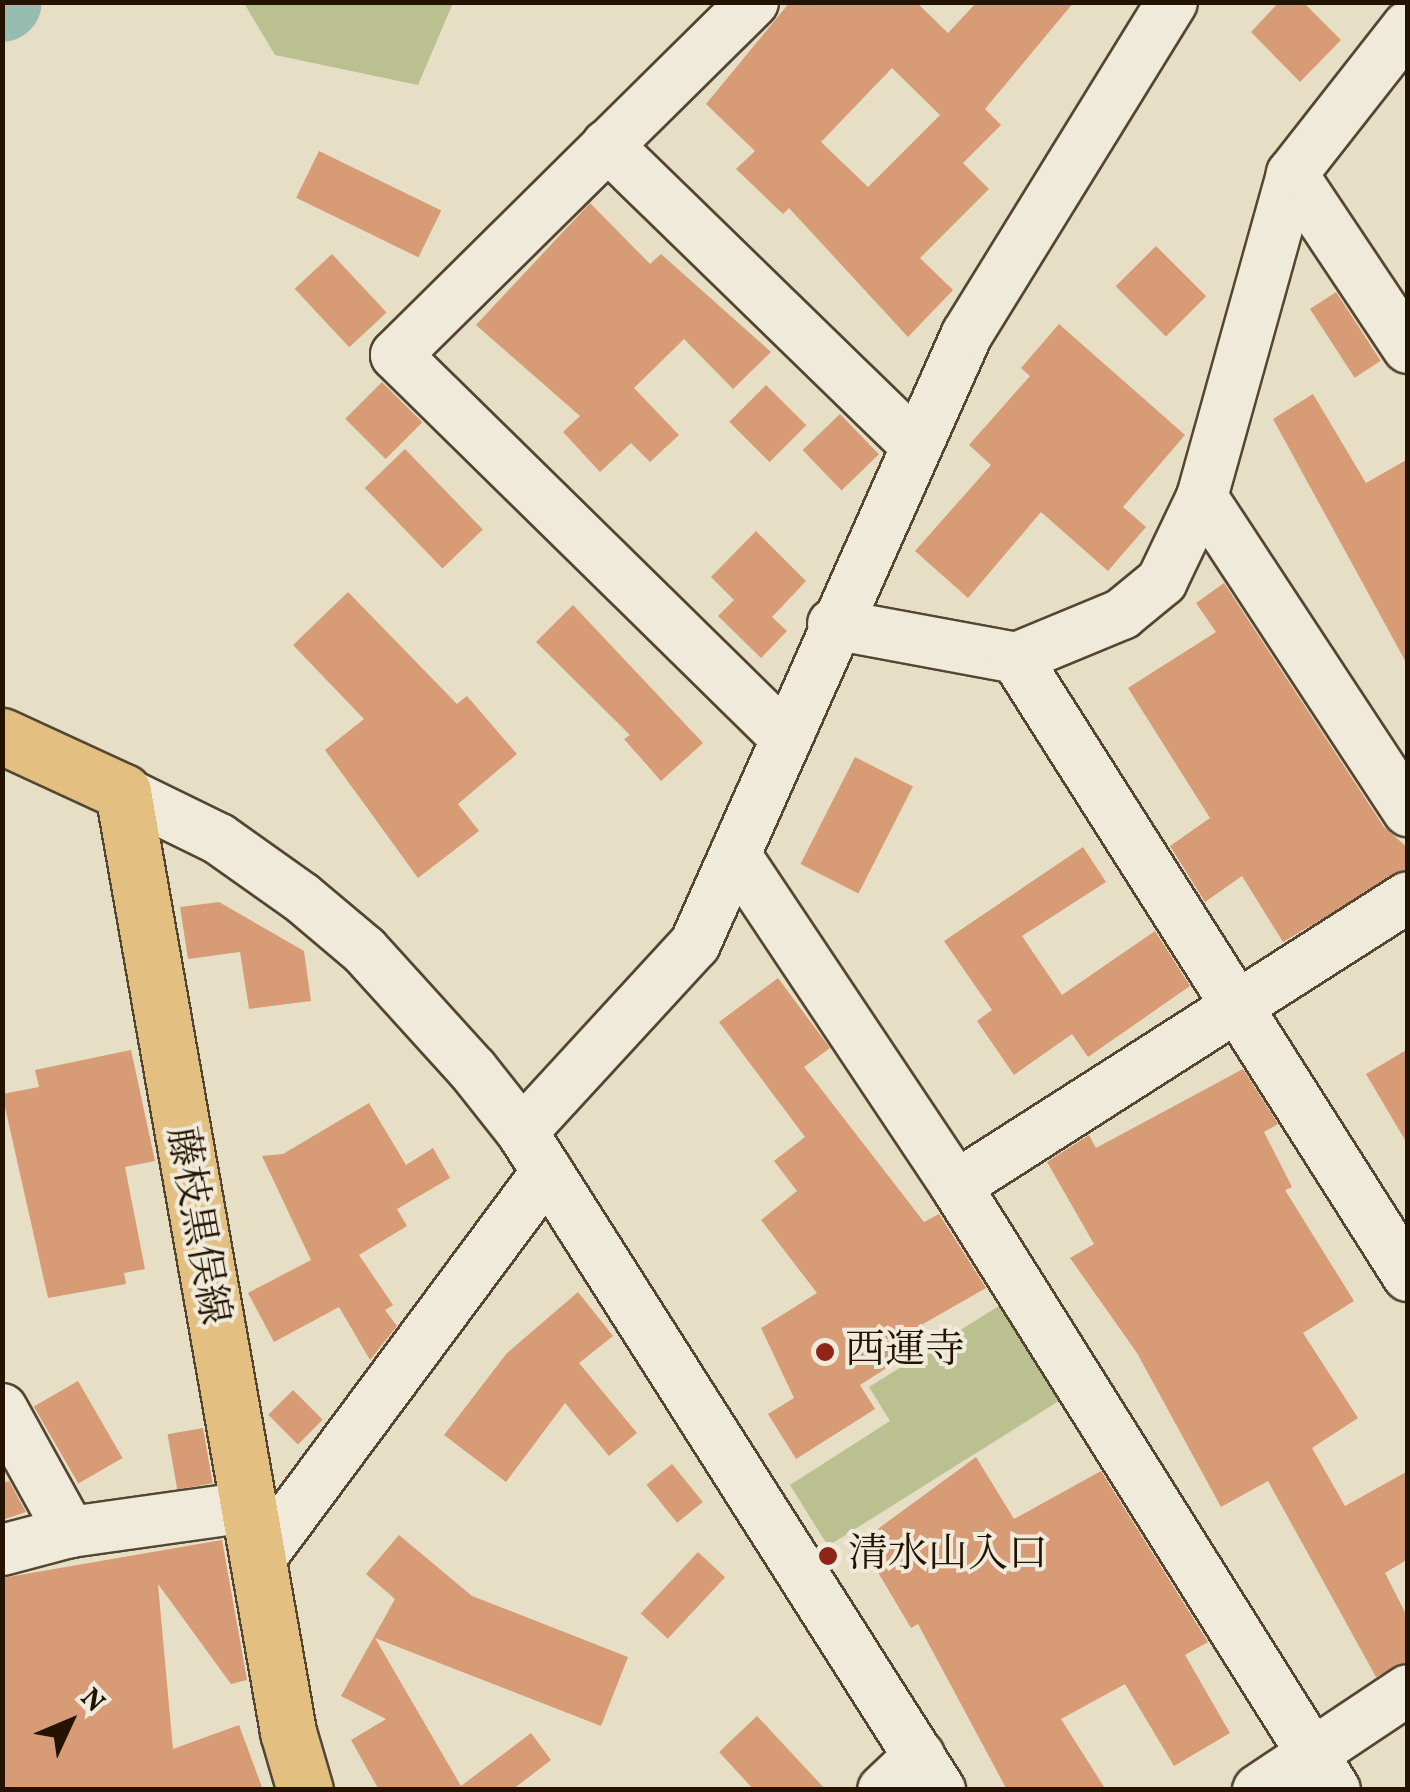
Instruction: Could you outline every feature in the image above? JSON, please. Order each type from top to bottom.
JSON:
[{"type":"main road","points":[[2,736],[124,792]]},
{"type":"main road","name":"藤枝黒俣線","points":[[124,792],[258,1561],[306,1790]]},
{"type":"street","points":[[753,2],[396,355],[784,736]]},
{"type":"street","points":[[258,1561],[534,1152],[696,944],[832,624],[967,334],[1172,2]]},
{"type":"street","points":[[832,624],[1016,658],[1122,614],[1162,582],[1202,496],[1292,174],[1408,26]]},
{"type":"street","points":[[607,144],[914,443]]},
{"type":"street","points":[[1292,174],[1408,348]]},
{"type":"street","points":[[1202,496],[1408,811]]},
{"type":"street","points":[[1016,658],[1408,1276]]},
{"type":"street","points":[[124,792],[219,839],[364,950],[534,1152],[930,1773],[882,1790]]},
{"type":"street","points":[[736,856],[956,1186],[1325,1771]]},
{"type":"street","points":[[956,1186],[1233,1004],[1408,897]]},
{"type":"street","points":[[2,1409],[70,1532]]},
{"type":"street","points":[[2,1550],[70,1532],[248,1506]]},
{"type":"street","points":[[1258,1790],[1325,1771],[1408,1690]]},
{"type":"green space","points":[[244,3],[453,3],[418,85],[275,55]]},
{"type":"green space","points":[[1002,1304],[1062,1399],[828,1546],[790,1485],[890,1421],[869,1387]]},
{"type":"building","points":[[790,2],[916,2],[948,33],[977,2],[1074,2],[985,109],[1001,125],[963,163],[989,189],[920,258],[953,290],[908,337],[789,208],[783,214],[736,169],[755,151],[706,104]],"holes":[[[892,68],[940,115],[868,187],[821,142]]]},
{"type":"building","points":[[1279,2],[1303,2],[1341,40],[1300,82],[1251,32]]},
{"type":"building","points":[[319,151],[441,211],[418,257],[296,198]]},
{"type":"building","points":[[590,203],[650,264],[661,254],[771,352],[733,389],[684,339],[634,388],[679,435],[650,462],[631,443],[600,472],[563,432],[580,416],[476,325]]},
{"type":"building","points":[[1156,246],[1206,296],[1166,337],[1116,286]]},
{"type":"building","points":[[332,254],[387,313],[349,347],[295,289]]},
{"type":"building","points":[[1336,292],[1381,361],[1355,378],[1310,309]]},
{"type":"building","points":[[1059,324],[1185,435],[1123,507],[1146,527],[1108,571],[1041,512],[968,598],[915,551],[991,465],[969,445],[1030,376],[1021,368]]},
{"type":"building","points":[[382,382],[422,422],[386,459],[345,419]]},
{"type":"building","points":[[766,385],[806,425],[770,462],[729,422]]},
{"type":"building","points":[[1313,394],[1366,483],[1408,459],[1408,666],[1273,419]]},
{"type":"building","points":[[840,414],[879,454],[841,490],[803,450]]},
{"type":"building","points":[[405,449],[483,530],[443,568],[365,488]]},
{"type":"building","points":[[756,531],[806,581],[772,617],[787,631],[761,658],[718,616],[734,600],[711,577]]},
{"type":"building","points":[[1224,583],[1384,827],[1408,848],[1408,868],[1283,942],[1242,876],[1205,902],[1170,846],[1210,818],[1128,688],[1216,632],[1196,603]]},
{"type":"building","points":[[348,592],[457,704],[467,696],[517,754],[458,804],[479,831],[418,878],[325,750],[364,719],[293,645]]},
{"type":"building","points":[[573,605],[703,743],[661,781],[624,739],[630,735],[536,642]]},
{"type":"building","points":[[855,757],[913,787],[858,893],[801,864]]},
{"type":"building","points":[[1083,847],[1106,882],[1022,936],[1062,995],[1155,931],[1190,986],[1088,1057],[1072,1034],[1014,1075],[977,1021],[992,1010],[944,941]]},
{"type":"building","points":[[219,902],[304,951],[311,1001],[249,1009],[240,952],[188,959],[180,907]]},
{"type":"building","points":[[778,978],[830,1048],[804,1067],[924,1222],[939,1214],[986,1288],[888,1344],[899,1360],[860,1385],[875,1409],[796,1459],[768,1414],[794,1398],[761,1328],[817,1293],[761,1220],[797,1191],[774,1161],[805,1137],[719,1022]]},
{"type":"building","points":[[1408,1049],[1408,1145],[1366,1074]]},
{"type":"building","points":[[131,1050],[155,1161],[125,1167],[145,1269],[124,1273],[126,1284],[48,1298],[2,1094],[39,1087],[35,1070]]},
{"type":"building","points":[[1243,1069],[1278,1124],[1264,1132],[1292,1187],[1285,1190],[1354,1301],[1303,1333],[1358,1418],[1312,1448],[1345,1506],[1408,1471],[1408,1559],[1385,1573],[1408,1618],[1408,1661],[1376,1677],[1268,1481],[1221,1507],[1137,1353],[1070,1258],[1094,1244],[1047,1162],[1089,1135],[1096,1148]]},
{"type":"building","points":[[369,1103],[406,1165],[433,1148],[450,1178],[397,1209],[407,1226],[359,1255],[393,1305],[385,1310],[397,1326],[370,1360],[339,1307],[274,1342],[248,1293],[311,1260],[262,1156],[283,1154]]},
{"type":"building","points":[[578,1292],[613,1336],[579,1363],[637,1433],[609,1456],[565,1403],[506,1482],[444,1435],[507,1353]]},
{"type":"building","points":[[78,1381],[122,1458],[78,1484],[34,1406]]},
{"type":"building","points":[[293,1390],[323,1420],[298,1444],[268,1415]]},
{"type":"building","points":[[203,1428],[213,1483],[177,1489],[168,1434]]},
{"type":"building","points":[[976,1457],[1014,1519],[1101,1471],[1208,1642],[1185,1655],[1230,1733],[1174,1766],[1125,1684],[1061,1719],[1106,1790],[1007,1790],[918,1624],[911,1628],[860,1542]]},
{"type":"building","points":[[672,1464],[703,1502],[677,1523],[646,1485]]},
{"type":"building","points":[[9,1481],[26,1512],[2,1520],[2,1483]]},
{"type":"building","points":[[399,1535],[472,1596],[628,1657],[601,1726],[375,1638],[461,1786],[531,1733],[551,1760],[512,1790],[379,1790],[351,1740],[386,1719],[341,1696],[395,1599],[366,1574]]},
{"type":"building","points":[[222,1540],[247,1680],[231,1684],[158,1584],[173,1749],[239,1725],[263,1790],[2,1790],[2,1578]]},
{"type":"building","points":[[698,1552],[725,1577],[668,1639],[641,1613]]},
{"type":"building","points":[[757,1716],[826,1790],[754,1790],[719,1752]]},
{"type":"place","name":"西運寺","points":[[825,1352]]},
{"type":"place","name":"清水山入口","points":[[828,1556]]}]
